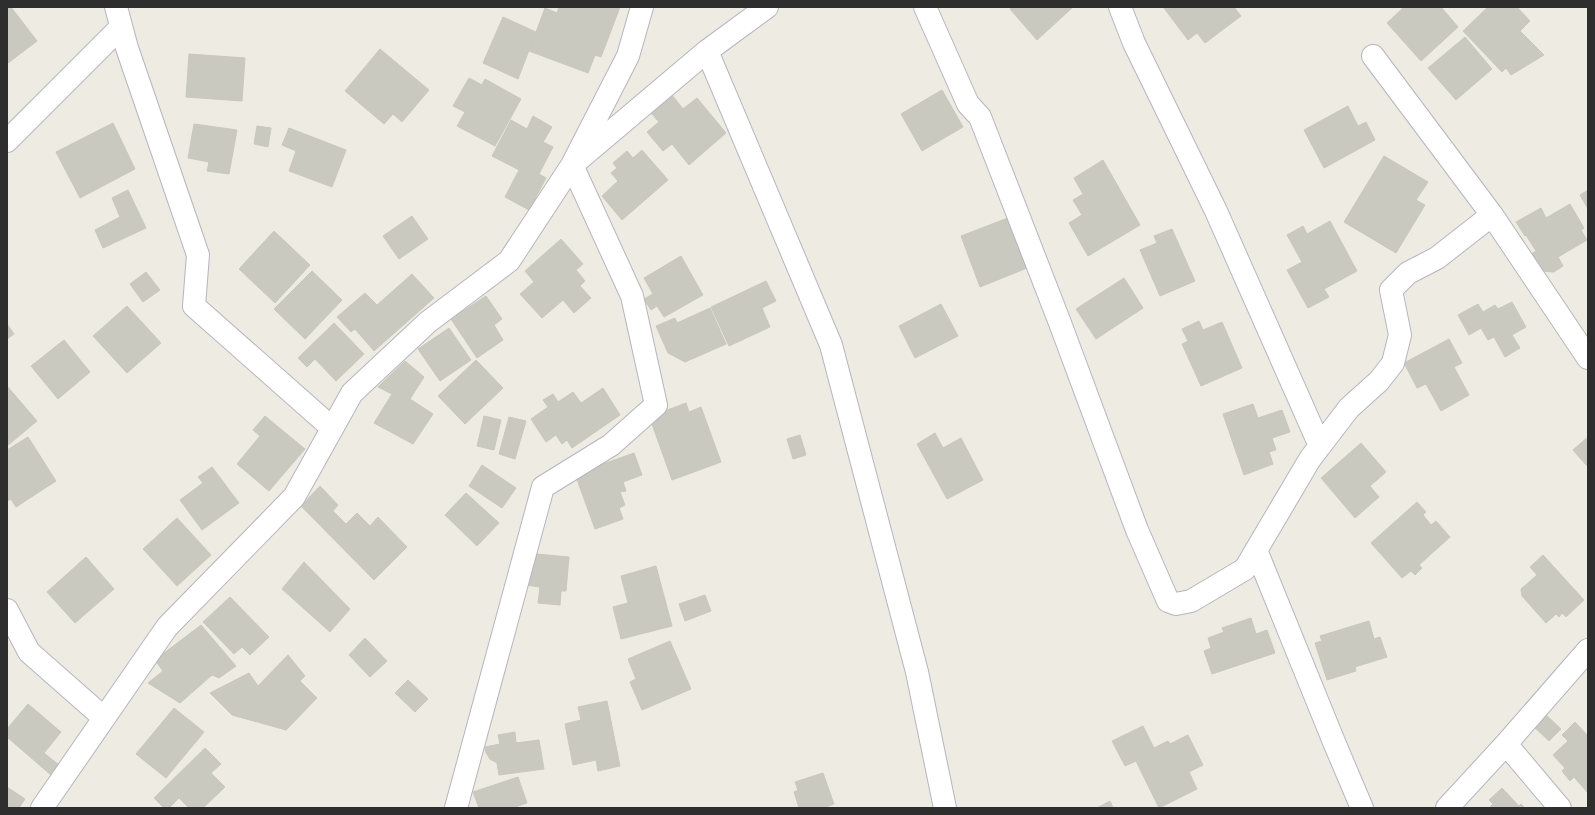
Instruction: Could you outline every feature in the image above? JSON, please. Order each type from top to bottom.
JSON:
[{"type":"street","points":[[42,808],[167,627],[294,497],[352,393],[428,322],[510,261],[572,166],[628,56],[642,7]]},
{"type":"street","points":[[572,166],[707,51],[767,7]]},
{"type":"street","points":[[925,7],[968,104],[980,117],[1060,323],[1137,530],[1168,601],[1176,604],[1191,601],[1245,569],[1310,459],[1349,408],[1379,381],[1393,363],[1400,335],[1391,290],[1408,273],[1436,258],[1492,215]]},
{"type":"street","points":[[1120,7],[1134,43],[1216,212],[1320,446]]},
{"type":"street","points":[[118,17],[127,48],[198,255],[194,306],[332,428]]},
{"type":"street","points":[[7,141],[118,17]]},
{"type":"street","points":[[707,51],[831,345],[917,672],[946,808]]},
{"type":"street","points":[[1373,56],[1492,215],[1588,358]]},
{"type":"street","points":[[456,808],[543,486],[611,445],[656,405],[632,296],[572,166]]},
{"type":"street","points":[[1256,550],[1362,808]]},
{"type":"street","points":[[7,610],[29,652],[104,718]]},
{"type":"street","points":[[1447,808],[1506,744],[1588,650]]},
{"type":"street","points":[[1506,744],[1560,808]]},
{"type":"building","points":[[7,7],[11,7],[37,41],[8,63],[7,61]]},
{"type":"building","points":[[559,7],[620,7],[601,57],[595,55],[588,73],[529,51],[545,8],[557,13]]},
{"type":"building","points":[[1012,7],[1073,7],[1037,40],[1010,9]]},
{"type":"building","points":[[1234,7],[1241,16],[1205,43],[1197,33],[1188,40],[1164,8]]},
{"type":"building","points":[[1404,7],[1441,7],[1458,27],[1421,61],[1387,23]]},
{"type":"building","points":[[1488,7],[1517,7],[1530,21],[1520,31],[1544,55],[1511,75],[1506,68],[1502,72],[1463,31]]},
{"type":"building","points":[[503,17],[536,32],[518,79],[483,63]]},
{"type":"building","points":[[1465,37],[1492,69],[1456,100],[1428,68]]},
{"type":"building","points":[[380,49],[429,90],[402,122],[393,114],[384,124],[345,91]]},
{"type":"building","points":[[189,54],[245,58],[242,101],[186,97]]},
{"type":"building","points":[[469,78],[482,85],[485,79],[521,99],[495,146],[457,126],[465,112],[453,106]]},
{"type":"building","points":[[942,90],[963,127],[922,151],[901,114]]},
{"type":"building","points":[[672,95],[683,109],[697,98],[726,133],[689,165],[672,144],[663,151],[647,132],[659,122],[651,113]]},
{"type":"building","points":[[1348,106],[1358,126],[1366,122],[1375,140],[1324,168],[1304,130]]},
{"type":"building","points":[[533,116],[552,127],[543,142],[553,147],[539,174],[546,178],[529,210],[505,197],[519,170],[492,156],[511,120],[527,129]]},
{"type":"building","points":[[113,123],[135,169],[80,198],[56,152]]},
{"type":"building","points":[[194,124],[237,130],[229,174],[207,171],[209,162],[188,158]]},
{"type":"building","points":[[257,126],[271,128],[268,147],[254,144]]},
{"type":"building","points":[[289,128],[346,150],[332,187],[289,171],[296,151],[282,145]]},
{"type":"building","points":[[642,150],[668,180],[622,220],[602,196],[618,181],[611,173],[617,168],[613,163],[627,151],[633,158]]},
{"type":"building","points":[[1384,156],[1428,182],[1416,200],[1425,205],[1396,253],[1344,222]]},
{"type":"building","points":[[1103,160],[1140,225],[1088,256],[1069,223],[1082,215],[1073,200],[1083,194],[1074,178]]},
{"type":"building","points":[[128,190],[146,228],[103,248],[95,230],[120,217],[112,198]]},
{"type":"building","points":[[1588,190],[1588,209],[1580,195]]},
{"type":"building","points":[[1570,204],[1584,228],[1581,230],[1587,240],[1558,257],[1563,266],[1554,272],[1540,271],[1530,255],[1536,251],[1516,222],[1541,208],[1546,218]]},
{"type":"building","points":[[412,216],[428,239],[399,259],[383,236]]},
{"type":"building","points":[[1013,216],[1032,266],[980,287],[961,236]]},
{"type":"building","points":[[1330,221],[1357,271],[1324,289],[1329,297],[1308,308],[1287,270],[1302,262],[1287,235],[1303,226],[1307,234]]},
{"type":"building","points":[[1172,229],[1195,281],[1160,296],[1140,250],[1157,243],[1154,236]]},
{"type":"building","points":[[274,231],[310,265],[275,303],[239,269]]},
{"type":"building","points":[[561,239],[583,264],[576,270],[585,281],[580,286],[591,298],[574,313],[563,300],[542,318],[520,294],[534,282],[525,271]]},
{"type":"building","points":[[681,256],[703,295],[664,317],[657,306],[651,310],[644,299],[653,294],[644,278]]},
{"type":"building","points":[[312,271],[342,300],[305,339],[274,309]]},
{"type":"building","points":[[146,272],[160,290],[143,302],[130,284]]},
{"type":"building","points":[[412,274],[434,298],[374,351],[355,329],[351,332],[337,317],[365,293],[377,305]]},
{"type":"building","points":[[1124,278],[1143,308],[1096,339],[1076,309]]},
{"type":"building","points":[[766,281],[776,301],[762,308],[770,327],[729,346],[711,307]]},
{"type":"building","points":[[486,296],[502,319],[494,325],[503,340],[477,358],[451,319]]},
{"type":"building","points":[[1512,302],[1526,327],[1512,335],[1520,348],[1505,357],[1494,337],[1488,340],[1481,328],[1469,335],[1458,315],[1478,304],[1483,312],[1495,305],[1498,309]]},
{"type":"building","points":[[941,304],[958,336],[915,358],[899,326]]},
{"type":"building","points":[[127,306],[161,343],[127,373],[93,336]]},
{"type":"building","points":[[710,308],[726,344],[685,362],[668,353],[656,326],[675,318],[677,323]]},
{"type":"building","points":[[1199,321],[1203,330],[1222,322],[1242,368],[1201,386],[1182,344],[1188,341],[1182,329]]},
{"type":"building","points":[[334,323],[364,354],[336,381],[315,359],[307,367],[298,358]]},
{"type":"building","points":[[7,324],[14,334],[7,339]]},
{"type":"building","points":[[449,328],[471,360],[440,381],[418,349]]},
{"type":"building","points":[[1449,339],[1462,363],[1454,367],[1469,395],[1441,411],[1426,384],[1417,388],[1404,363]]},
{"type":"building","points":[[64,340],[90,372],[58,399],[31,366]]},
{"type":"building","points":[[476,360],[503,388],[465,424],[438,396]]},
{"type":"building","points":[[405,361],[424,377],[410,399],[433,414],[413,444],[374,423],[392,394],[378,387]]},
{"type":"building","points":[[7,386],[37,421],[7,446]]},
{"type":"building","points":[[603,388],[620,415],[572,448],[567,440],[562,444],[556,435],[546,442],[531,419],[548,407],[543,400],[553,394],[558,402],[573,392],[581,403]]},
{"type":"building","points":[[686,403],[689,412],[701,407],[721,462],[672,480],[652,424],[656,422],[654,415]]},
{"type":"building","points":[[1253,404],[1258,418],[1282,410],[1290,432],[1272,438],[1276,450],[1269,452],[1273,464],[1244,475],[1223,414]]},
{"type":"building","points":[[265,416],[305,449],[269,491],[237,464],[260,436],[253,430]]},
{"type":"building","points":[[484,416],[501,420],[494,450],[477,446]]},
{"type":"building","points":[[509,417],[526,421],[515,459],[499,454]]},
{"type":"building","points":[[935,433],[943,448],[961,438],[983,480],[947,499],[917,444]]},
{"type":"building","points":[[800,435],[806,455],[793,459],[787,439]]},
{"type":"building","points":[[28,437],[56,481],[16,507],[11,499],[7,501],[7,450]]},
{"type":"building","points":[[1588,437],[1588,467],[1573,450]]},
{"type":"building","points":[[1361,443],[1386,472],[1370,486],[1379,497],[1355,518],[1321,478]]},
{"type":"building","points":[[634,453],[642,475],[623,482],[626,491],[620,492],[625,505],[619,508],[623,519],[595,529],[575,474]]},
{"type":"building","points":[[482,465],[516,488],[502,508],[469,486]]},
{"type":"building","points":[[212,467],[239,503],[202,530],[180,500],[203,483],[198,477]]},
{"type":"building","points":[[320,486],[338,505],[333,511],[346,524],[357,513],[370,526],[378,517],[407,547],[374,580],[301,506]]},
{"type":"building","points":[[466,493],[499,523],[477,546],[445,515]]},
{"type":"building","points":[[1417,502],[1426,512],[1423,515],[1431,525],[1436,521],[1450,537],[1419,565],[1422,568],[1415,575],[1411,571],[1402,578],[1371,543]]},
{"type":"building","points":[[177,518],[211,555],[177,586],[143,549]]},
{"type":"building","points":[[536,554],[569,557],[566,591],[561,591],[560,605],[538,603],[540,587],[526,585],[528,564],[535,565]]},
{"type":"building","points":[[1543,555],[1584,600],[1566,617],[1562,613],[1559,617],[1556,614],[1546,623],[1522,596],[1521,589],[1537,575],[1530,567]]},
{"type":"building","points":[[86,557],[114,589],[75,623],[47,592]]},
{"type":"building","points":[[304,562],[350,609],[330,632],[282,589]]},
{"type":"building","points":[[656,566],[672,626],[621,639],[613,607],[628,603],[621,576]]},
{"type":"building","points":[[705,595],[711,611],[685,621],[679,604]]},
{"type":"building","points":[[230,597],[269,637],[250,655],[242,647],[234,654],[203,622]]},
{"type":"building","points":[[1251,618],[1256,634],[1267,630],[1275,653],[1212,674],[1204,651],[1211,648],[1208,638],[1224,632],[1222,628]]},
{"type":"building","points":[[1369,621],[1374,639],[1380,637],[1387,657],[1355,667],[1356,671],[1327,680],[1315,643],[1322,641],[1320,636]]},
{"type":"building","points":[[201,625],[236,666],[219,678],[212,675],[180,703],[148,683],[163,671],[155,660]]},
{"type":"building","points":[[365,638],[387,661],[370,677],[349,655]]},
{"type":"building","points":[[670,641],[691,689],[642,710],[630,682],[636,679],[628,659]]},
{"type":"building","points":[[288,655],[305,676],[300,681],[317,698],[286,730],[232,715],[210,693],[249,673],[258,686]]},
{"type":"building","points":[[408,680],[428,699],[415,712],[395,693]]},
{"type":"building","points":[[607,701],[620,766],[598,771],[596,760],[573,765],[565,724],[581,720],[578,707]]},
{"type":"building","points":[[28,704],[61,732],[44,753],[59,765],[51,775],[7,737],[7,729]]},
{"type":"building","points":[[174,708],[204,732],[166,778],[136,754]]},
{"type":"building","points":[[1544,713],[1561,729],[1549,741],[1532,725]]},
{"type":"building","points":[[1575,722],[1588,736],[1587,792],[1574,777],[1570,781],[1562,771],[1565,768],[1553,755],[1568,741],[1562,735]]},
{"type":"building","points":[[1143,726],[1154,748],[1168,741],[1170,744],[1188,735],[1203,765],[1189,772],[1197,789],[1159,808],[1136,761],[1125,766],[1112,741]]},
{"type":"building","points":[[515,732],[516,743],[539,740],[544,769],[499,775],[497,763],[490,759],[486,753],[485,747],[500,744],[498,735]]},
{"type":"building","points":[[205,748],[221,764],[211,773],[225,787],[203,808],[189,808],[179,798],[169,808],[164,808],[154,798]]},
{"type":"building","points":[[823,773],[834,804],[823,808],[799,808],[794,792],[798,790],[795,782]]},
{"type":"building","points":[[518,777],[527,803],[512,808],[479,808],[473,792]]},
{"type":"building","points":[[7,787],[25,799],[19,808],[7,808]]},
{"type":"building","points":[[1502,788],[1519,806],[1521,804],[1525,808],[1489,808],[1493,804],[1489,800]]},
{"type":"building","points":[[1110,801],[1113,808],[1097,808]]}]
